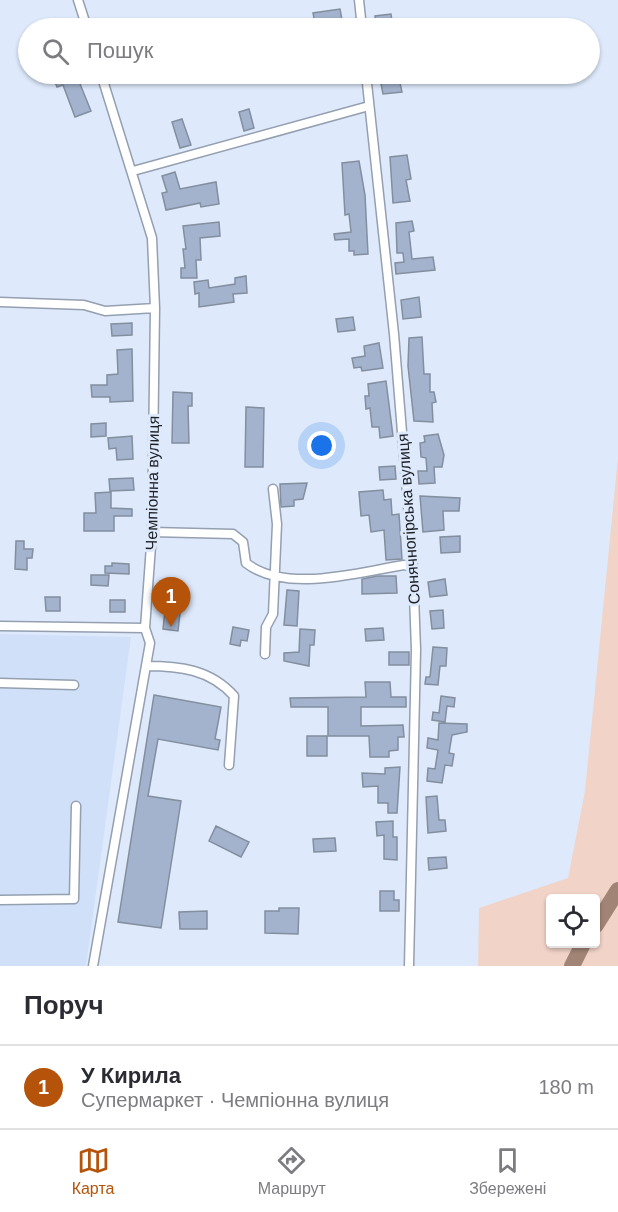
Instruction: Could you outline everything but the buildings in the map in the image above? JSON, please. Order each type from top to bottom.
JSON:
[{"type":"street","points":[[78,0],[84,18]]},
{"type":"street","points":[[359,0],[361,18]]},
{"type":"street","name":"Чемпіонна вулиця","points":[[93,966],[150,643],[145,628],[152,532],[154,308],[152,238],[104,84]]},
{"type":"street","name":"Сонячногірська вулиця","points":[[367,84],[394,334],[413,567],[417,650],[409,966]]},
{"type":"street","points":[[133,171],[369,106]]},
{"type":"street","points":[[0,302],[84,305],[105,311],[154,308]]},
{"type":"street","points":[[265,654],[266,627],[273,614],[277,524],[273,489]]},
{"type":"street","points":[[152,532],[233,534],[243,542],[246,563],[253,569],[274,576],[302,580],[404,565],[413,567]]},
{"type":"street","points":[[0,627],[145,628]]},
{"type":"street","points":[[146,666],[177,666],[202,672],[225,686],[234,696],[229,765]]},
{"type":"street","points":[[0,683],[74,686]]},
{"type":"street","points":[[0,900],[74,899],[76,806]]},
{"type":"shaded area","points":[[618,457],[618,966],[478,966],[479,908],[568,878],[585,791]]},
{"type":"shaded area","points":[[0,634],[131,637],[86,966],[0,966]]},
{"type":"waterway","points":[[600,919],[618,890]]},
{"type":"waterway","points":[[572,966],[581,948]]},
{"type":"place","name":"У Кирила","points":[[171,627]]}]
